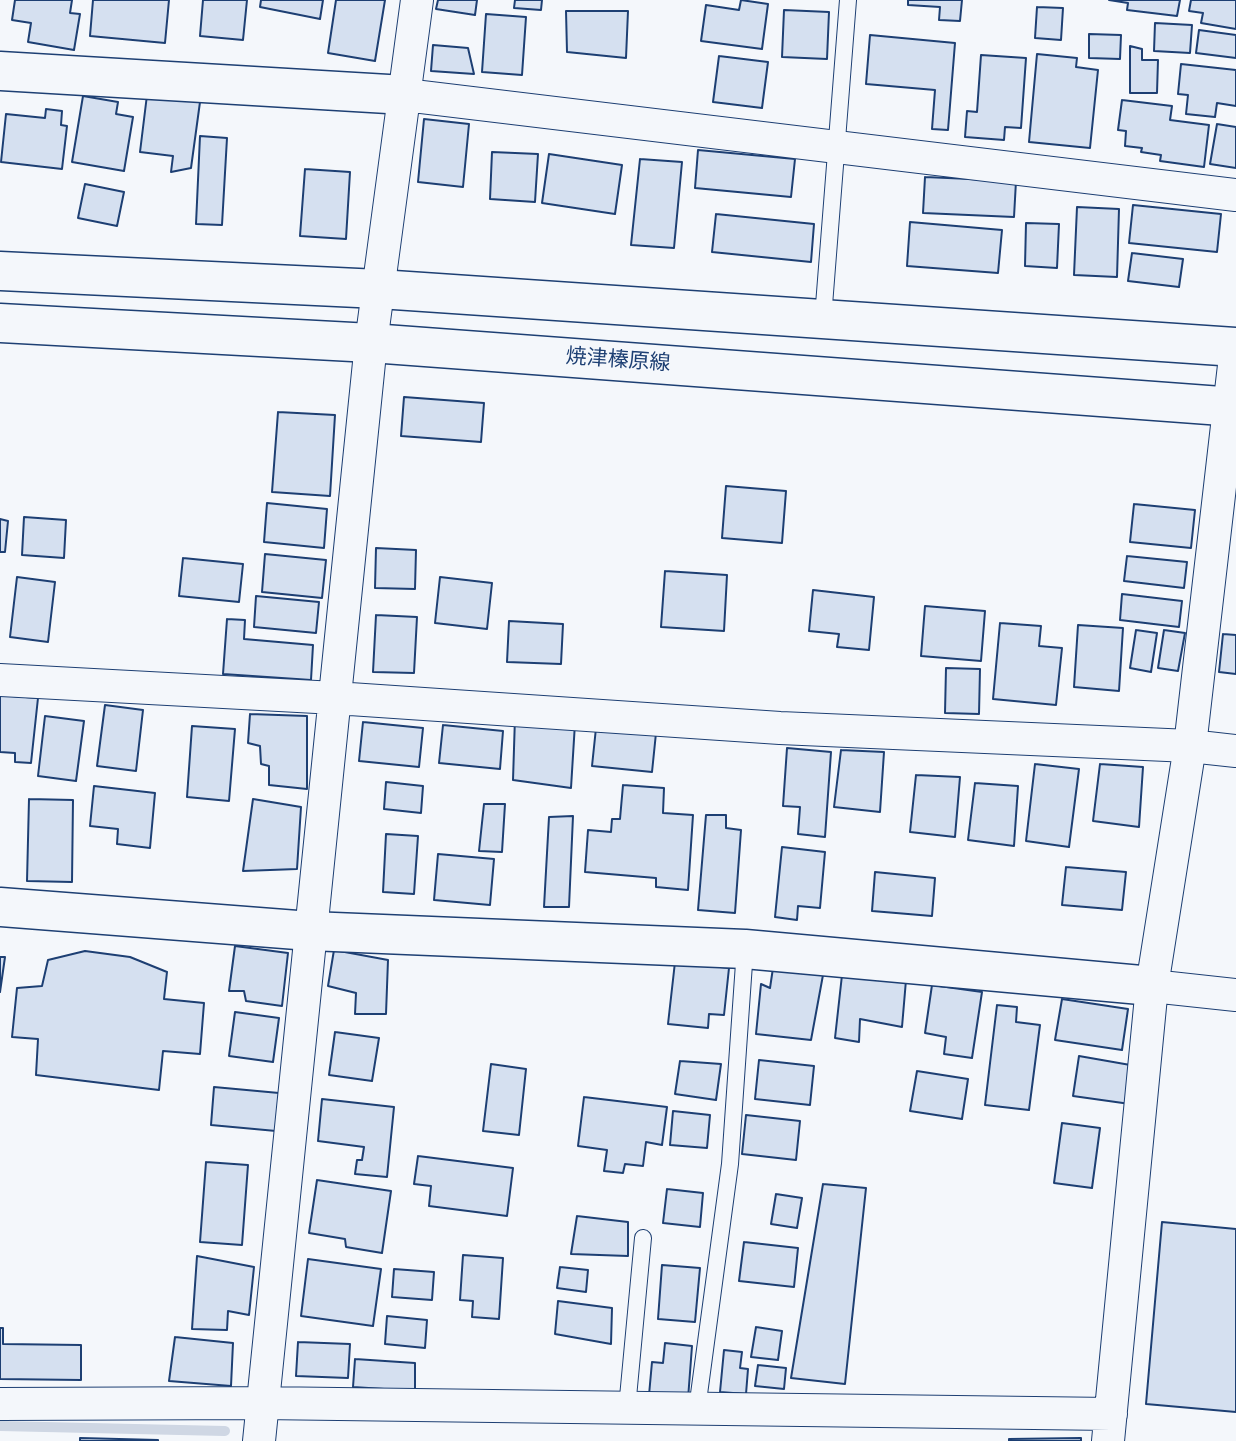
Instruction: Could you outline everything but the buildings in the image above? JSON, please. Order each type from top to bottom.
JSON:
[{"type":"main road","points":[[0,71],[405,95]]},
{"type":"main road","points":[[0,271],[379,289],[1236,348]]},
{"type":"main road","name":"焼津榛原線","points":[[0,323],[371,343],[1233,407]]},
{"type":"main road","points":[[0,907],[310,931],[746,949],[1152,986]]},
{"type":"street","points":[[258,1441],[371,343],[417,0]]},
{"type":"street","points":[[405,95],[1236,195]]},
{"type":"street","points":[[0,1404],[697,1409],[1110,1428],[1152,986],[1190,747],[1233,407],[1236,348]]},
{"type":"street","points":[[0,680],[335,698],[780,728],[1236,751]]},
{"type":"street","points":[[1152,986],[1236,995]]},
{"type":"lane","points":[[823,319],[849,0]]},
{"type":"lane","points":[[697,1409],[730,1164],[746,949]]},
{"type":"lane","points":[[627,1408],[643,1238]]},
{"type":"waterway","points":[[0,1426],[225,1431]]}]
